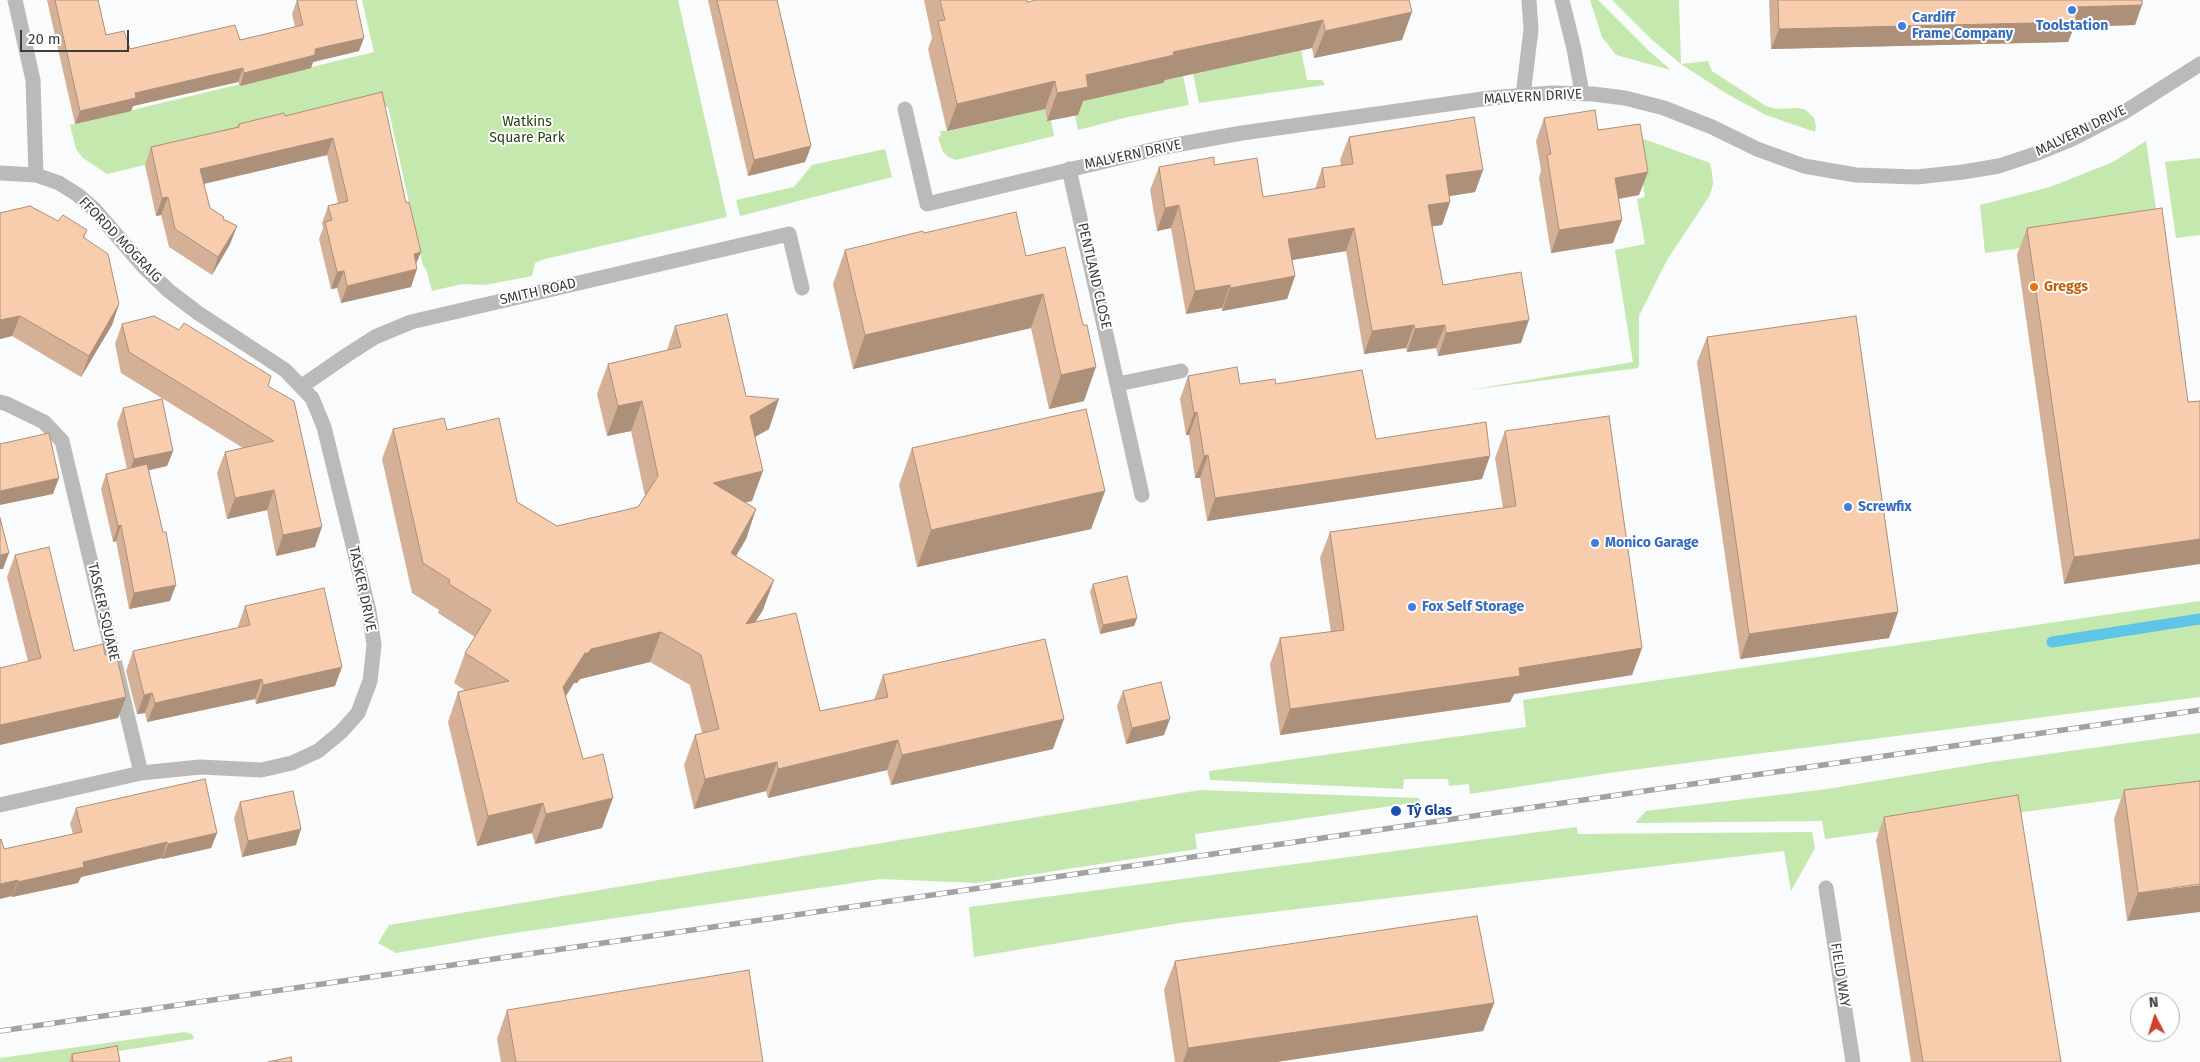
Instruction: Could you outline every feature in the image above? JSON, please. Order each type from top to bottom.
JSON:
[{"type":"street","points":[[15,0],[33,80],[36,174]]},
{"type":"street","points":[[1523,95],[1531,30],[1529,0]]},
{"type":"street","points":[[1562,0],[1574,49],[1582,94]]},
{"type":"street","name":"MALVERN DRIVE","points":[[905,110],[927,204],[1164,147],[1242,133],[1523,95],[1582,94],[1625,98],[1664,108],[1712,127],[1757,150],[1804,166],[1856,175],[1917,177],[1999,166],[2035,154],[2072,139],[2126,110],[2200,64]]},
{"type":"street","name":"PENTLAND CLOSE","points":[[1069,169],[1142,494]]},
{"type":"street","name":"FFORDD MOGRAIG","points":[[0,173],[36,174],[78,195],[94,209],[144,267],[169,291],[264,355],[302,386]]},
{"type":"street","name":"SMITH ROAD","points":[[302,386],[375,337],[412,322],[789,234],[802,288]]},
{"type":"street","points":[[1118,384],[1181,370]]},
{"type":"street","name":"TASKER DRIVE","points":[[141,773],[200,767],[261,770],[292,763],[318,751],[358,713],[370,681],[374,645],[369,611],[324,427],[312,398],[302,386]]},
{"type":"street","name":"TASKER SQUARE","points":[[0,402],[44,422],[62,441],[141,773]]},
{"type":"street","points":[[0,805],[141,773]]},
{"type":"street","name":"FIELD WAY","points":[[1826,888],[1853,1062]]},
{"type":"green space","name":"Watkins Square Park","points":[[362,0],[678,0],[727,217],[545,259],[535,263],[532,276],[485,285],[462,284],[432,291],[426,269],[423,266],[388,107],[107,174],[83,158],[76,149],[70,125],[374,52]]},
{"type":"green space","points":[[1590,0],[1598,0],[1649,51],[1671,70],[1616,55],[1602,37]]},
{"type":"green space","points":[[1612,0],[1679,0],[1681,64],[1650,38]]},
{"type":"green space","points":[[1301,50],[1307,80],[1322,80],[1325,85],[1199,103],[1193,73]]},
{"type":"green space","points":[[1708,61],[1712,71],[1766,106],[1776,109],[1799,108],[1806,110],[1814,118],[1815,132],[1766,115],[1727,94],[1681,64]]},
{"type":"green space","points":[[1183,75],[1189,105],[1128,117],[1078,130],[1075,115],[1078,114],[1075,102],[1163,83],[1163,80]]},
{"type":"green space","points":[[1045,109],[1047,121],[1051,120],[1054,136],[956,160],[948,157],[943,152],[938,137],[941,136],[940,131],[948,131]]},
{"type":"green space","points":[[1597,129],[1633,135],[1710,163],[1712,172],[1713,184],[1710,195],[1667,260],[1639,316],[1639,366],[1638,368],[1470,390],[1633,362],[1615,250],[1645,244],[1637,199],[1645,197],[1635,141],[1600,147]]},
{"type":"green space","points":[[2146,141],[2159,229],[1985,253],[1980,205],[2050,187],[2113,162]]},
{"type":"green space","points":[[885,149],[892,177],[740,216],[736,200],[794,187],[812,165]]},
{"type":"green space","points":[[2200,158],[2200,235],[2176,238],[2165,162]]},
{"type":"green space","points":[[2200,601],[2200,697],[1616,772],[1470,794],[1469,784],[1449,786],[1448,779],[1404,779],[1403,789],[1210,780],[1209,771],[1526,727],[1523,700]]},
{"type":"green space","points":[[2200,733],[2200,788],[1825,839],[1822,821],[1635,823],[1646,811],[1827,789],[1991,762]]},
{"type":"green space","points":[[1200,790],[1419,798],[1420,802],[1195,834],[1197,849],[977,883],[880,879],[501,935],[396,953],[378,943],[389,925]]},
{"type":"green space","points":[[1577,827],[1578,834],[1812,832],[1815,848],[1791,891],[1784,851],[1180,923],[974,957],[969,907]]},
{"type":"green space","points":[[184,1032],[192,1034],[194,1039],[119,1051],[120,1062],[0,1062],[0,1058]]},
{"type":"building","points":[[55,0],[98,0],[106,35],[124,31],[130,49],[235,25],[240,40],[303,25],[297,0],[356,0],[364,38],[315,49],[315,55],[244,73],[243,68],[135,93],[136,98],[80,111]]},
{"type":"building","points":[[717,0],[777,0],[811,146],[754,160]]},
{"type":"building","points":[[940,0],[1027,0],[1027,2],[1037,0],[1409,0],[1412,12],[1325,31],[1323,20],[1173,52],[1174,55],[1086,75],[1088,87],[1057,93],[1055,81],[957,104],[938,21],[945,20]]},
{"type":"building","points":[[1778,0],[2142,0],[2142,5],[2076,7],[2076,22],[1779,29]]},
{"type":"building","points":[[382,92],[406,203],[409,202],[421,252],[414,254],[417,269],[347,286],[344,271],[337,272],[325,222],[332,220],[328,206],[348,201],[333,138],[200,169],[210,208],[224,217],[223,219],[237,226],[218,257],[175,229],[168,197],[162,198],[151,147],[239,127],[239,124],[284,113],[285,116]]},
{"type":"building","points":[[1595,110],[1598,130],[1640,124],[1648,172],[1615,178],[1622,220],[1559,230],[1547,155],[1551,154],[1544,118]]},
{"type":"building","points":[[1474,117],[1483,170],[1446,175],[1450,202],[1428,205],[1443,285],[1521,272],[1529,320],[1446,333],[1445,325],[1415,329],[1414,325],[1372,331],[1354,228],[1288,239],[1295,276],[1230,288],[1230,285],[1195,291],[1179,205],[1165,208],[1159,167],[1214,157],[1214,165],[1257,158],[1263,197],[1325,187],[1322,168],[1353,164],[1349,137]]},
{"type":"building","points":[[30,206],[58,221],[63,215],[87,230],[83,237],[108,254],[119,304],[89,356],[20,316],[0,320],[0,213]]},
{"type":"building","points":[[2162,208],[2188,402],[2200,401],[2200,539],[2074,557],[2027,228]]},
{"type":"building","points":[[1016,212],[1026,256],[1065,247],[1083,325],[1087,325],[1096,367],[1061,375],[1043,294],[865,335],[845,250],[923,231],[924,233]]},
{"type":"building","points":[[727,314],[746,396],[779,399],[750,416],[763,471],[713,483],[756,509],[731,553],[774,580],[746,624],[796,613],[820,711],[888,697],[883,675],[1045,639],[1064,719],[902,755],[898,740],[778,769],[777,762],[705,779],[695,735],[719,729],[701,655],[661,632],[591,649],[588,653],[585,653],[563,687],[583,759],[603,754],[613,798],[546,814],[543,803],[488,816],[458,692],[509,681],[465,653],[491,610],[449,584],[450,580],[423,563],[393,429],[444,418],[447,430],[499,418],[517,502],[557,526],[638,507],[658,476],[642,401],[618,406],[608,364],[681,347],[675,326]]},
{"type":"building","points":[[154,316],[179,330],[184,323],[271,376],[268,386],[294,401],[322,527],[283,535],[274,490],[235,498],[225,452],[274,441],[129,352],[122,324]]},
{"type":"building","points":[[1856,316],[1898,612],[1749,634],[1707,337]]},
{"type":"building","points":[[1237,367],[1240,384],[1275,379],[1276,384],[1362,370],[1376,439],[1486,422],[1490,456],[1215,498],[1208,455],[1204,456],[1197,412],[1194,413],[1188,376]]},
{"type":"building","points":[[162,399],[173,451],[134,459],[123,408]]},
{"type":"building","points":[[1086,409],[1105,491],[931,530],[912,448]]},
{"type":"building","points":[[1609,416],[1642,648],[1519,668],[1520,676],[1290,709],[1280,638],[1344,630],[1330,532],[1516,506],[1505,431]]},
{"type":"building","points":[[49,433],[59,478],[0,491],[0,444]]},
{"type":"building","points":[[147,464],[163,532],[166,532],[176,585],[134,593],[121,525],[118,526],[106,474]]},
{"type":"building","points":[[0,518],[9,553],[0,555]]},
{"type":"building","points":[[49,547],[74,651],[103,644],[105,655],[116,653],[126,697],[0,725],[0,668],[41,658],[15,555]]},
{"type":"building","points":[[1127,576],[1137,618],[1103,625],[1093,584]]},
{"type":"building","points":[[324,588],[342,667],[263,685],[262,679],[155,703],[152,693],[144,695],[133,651],[250,625],[245,606]]},
{"type":"building","points":[[1161,682],[1170,719],[1132,728],[1123,691]]},
{"type":"building","points":[[205,779],[217,833],[168,844],[167,842],[83,862],[84,867],[18,882],[18,880],[0,884],[1,839],[4,849],[82,832],[76,808]]},
{"type":"building","points":[[2200,781],[2200,884],[2138,893],[2124,790]]},
{"type":"building","points":[[293,791],[301,829],[248,841],[240,802]]},
{"type":"building","points":[[2018,795],[2061,1062],[1923,1062],[1884,817]]},
{"type":"building","points":[[1477,916],[1494,1003],[1188,1048],[1175,961]]},
{"type":"building","points":[[749,970],[763,1062],[516,1062],[507,1010]]},
{"type":"building","points":[[117,1046],[120,1062],[73,1062],[72,1054]]},
{"type":"building","points":[[291,1057],[292,1062],[268,1062]]},
{"type":"waterway","points":[[2052,642],[2200,619]]},
{"type":"railway","points":[[0,1031],[2200,710]]},
{"type":"place","name":"Toolstation","points":[[2072,10]]},
{"type":"place","name":"Cardiff Frame Company","points":[[1902,26]]},
{"type":"place","name":"Greggs","points":[[2034,287]]},
{"type":"place","name":"Screwfix","points":[[1848,507]]},
{"type":"place","name":"Monico Garage","points":[[1595,543]]},
{"type":"place","name":"Fox Self Storage","points":[[1412,607]]},
{"type":"place","name":"Tŷ Glas","points":[[1396,811]]}]
